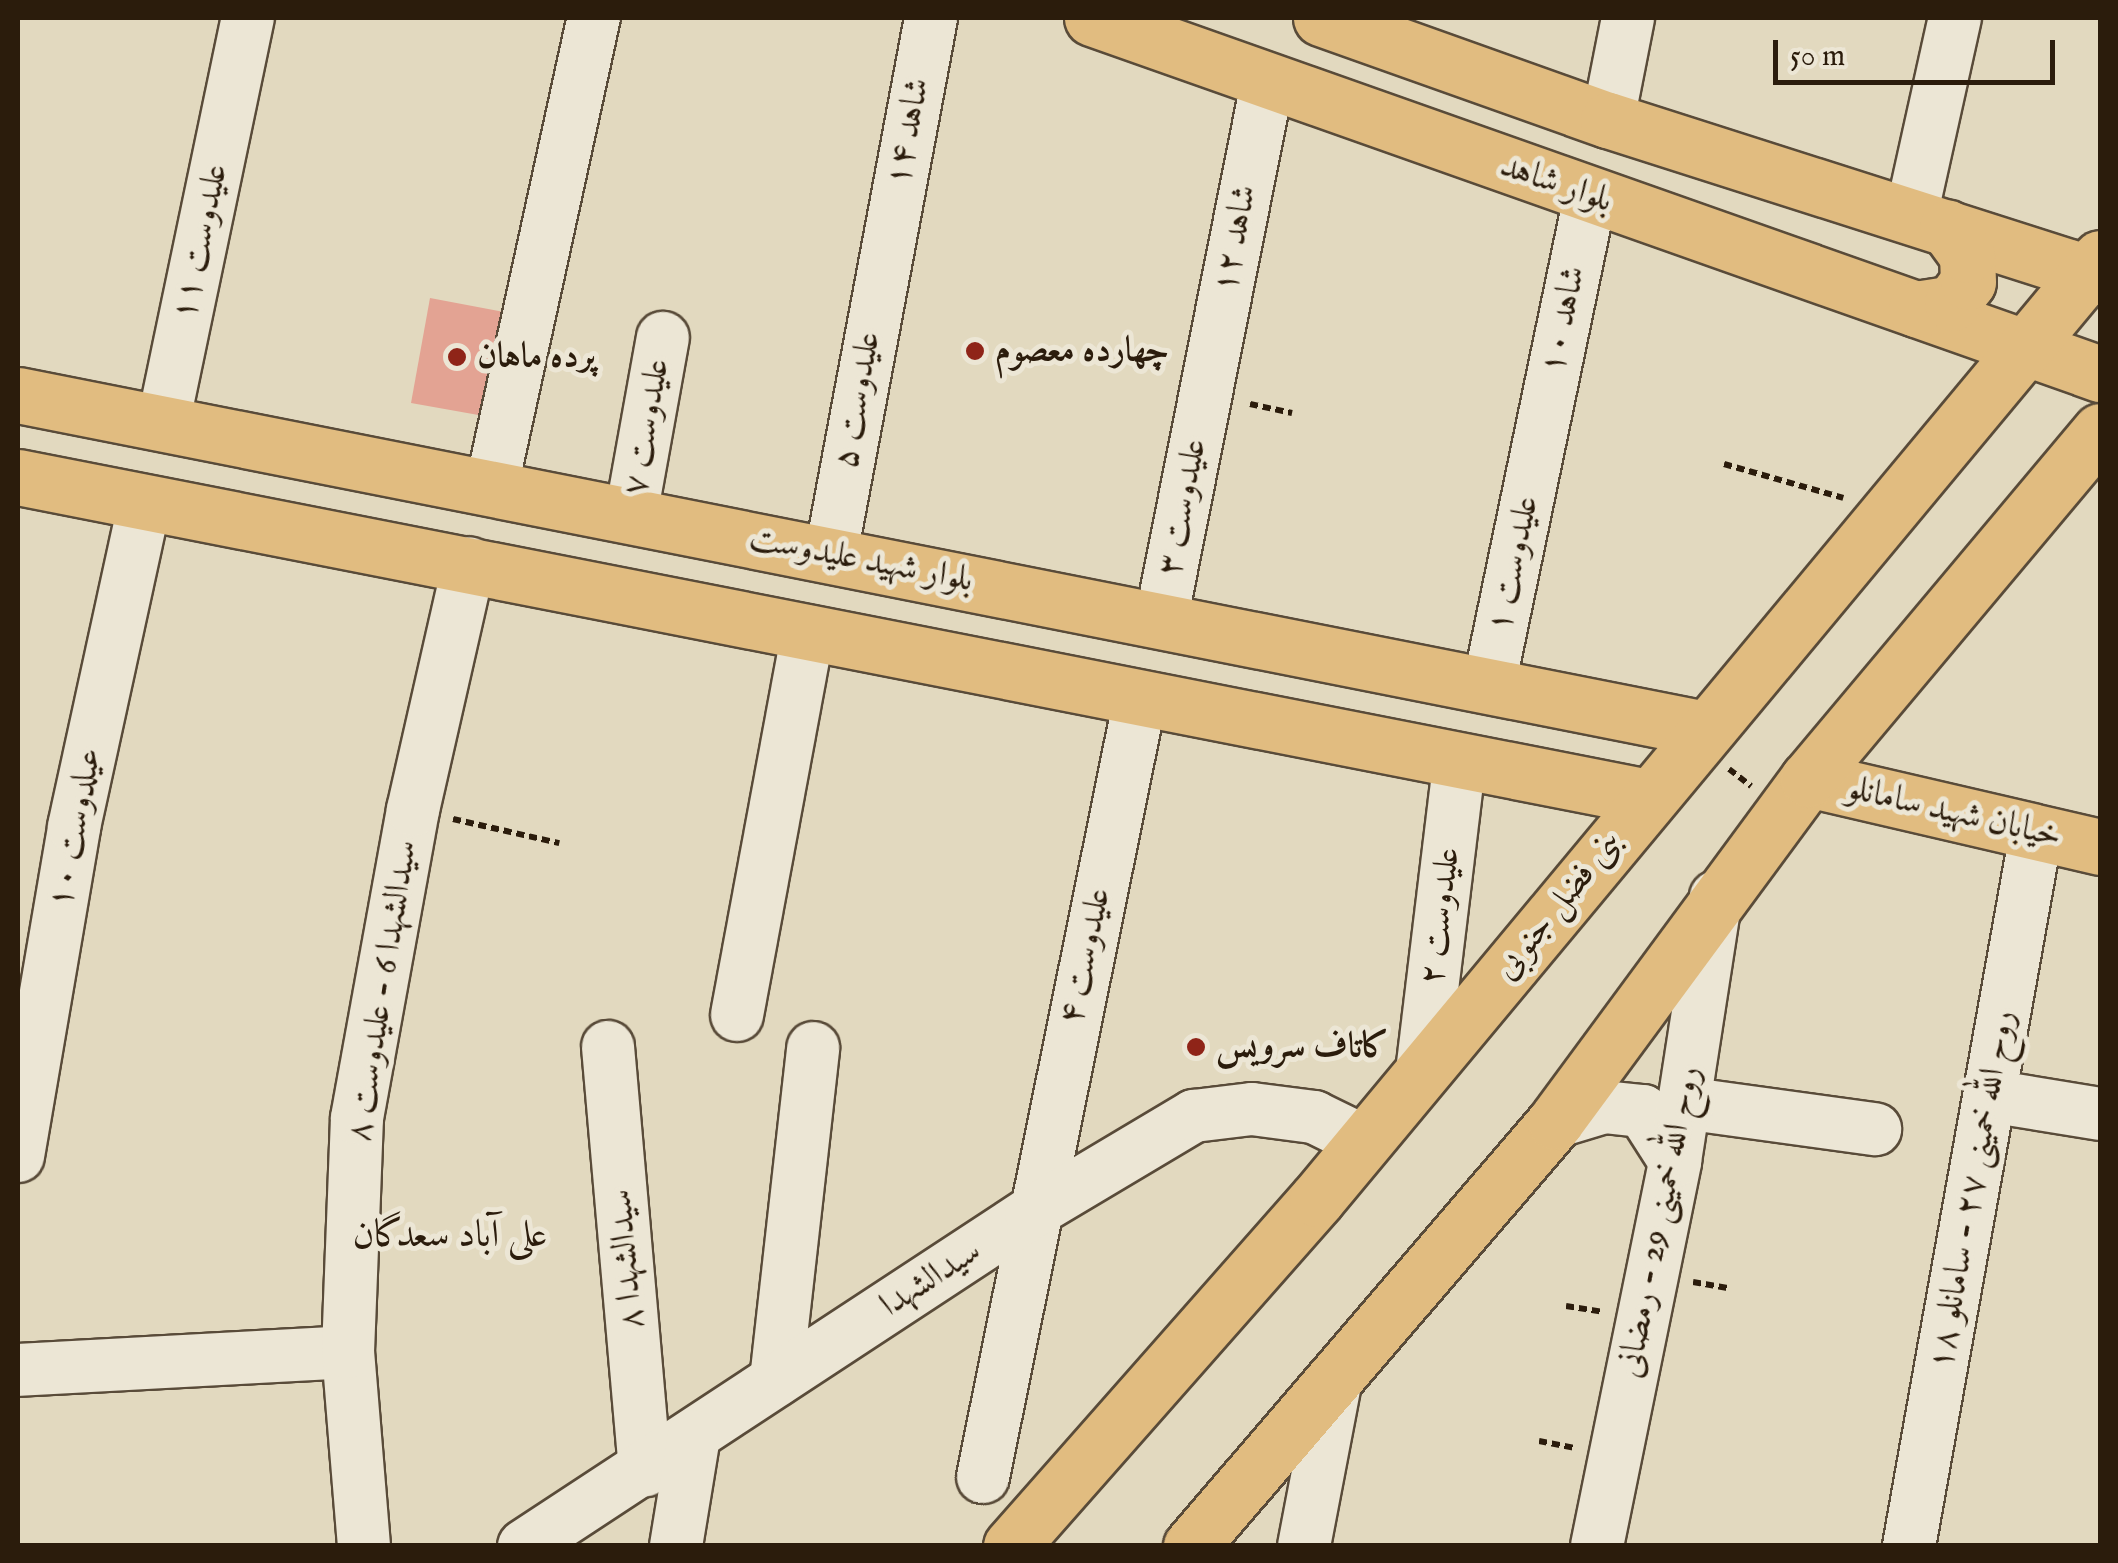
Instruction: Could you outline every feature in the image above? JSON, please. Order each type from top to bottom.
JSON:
[{"type":"main road","name":"بلوار شاهد","points":[[1092,18],[1267,84],[1916,309],[2022,342],[2100,374]]},
{"type":"main road","points":[[1321,18],[1608,120],[2096,269]]},
{"type":"main road","points":[[1916,309],[1952,303],[1968,282],[1967,255],[1929,221]]},
{"type":"main road","name":"بنی فضل جنوبی","points":[[1010,1546],[1364,1142],[2022,342],[2096,269]]},
{"type":"main road","name":"بلوار شهید علیدوست","points":[[18,395],[1489,685],[1699,735]]},
{"type":"main road","points":[[1190,1546],[1555,1122],[1716,898],[1796,795],[2100,431]]},
{"type":"main road","points":[[18,478],[469,563],[1648,797]]},
{"type":"main road","points":[[1547,778],[1571,764],[1582,739],[1567,702]]},
{"type":"main road","name":"خیابان شهید سامانلو","points":[[1796,795],[2100,847]]},
{"type":"street","points":[[492,489],[594,18]]},
{"type":"street","name":"شاهد ۱۴","points":[[886,246],[932,18]]},
{"type":"street","points":[[1608,120],[1628,18]]},
{"type":"street","points":[[1929,221],[1955,18]]},
{"type":"street","name":"علیدوست ۱۱","points":[[163,424],[243,39]]},
{"type":"street","name":"شاهد ۱۲","points":[[1204,394],[1267,84]]},
{"type":"street","name":"شاهد ۱۰","points":[[1539,444],[1590,196]]},
{"type":"street","name":"علیدوست ۵","points":[[830,554],[886,246]]},
{"type":"street","name":"علیدوست ۷","points":[[631,515],[663,338]]},
{"type":"street","name":"علیدوست ۳","points":[[1161,620],[1204,394]]},
{"type":"street","name":"علیدوست ۱","points":[[1489,685],[1539,444]]},
{"type":"street","name":"عیلدوست ۱۰","points":[[18,1156],[74,827],[145,502]]},
{"type":"street","name":"سیدالشهدا 6 - علیدوست ۸","points":[[364,1546],[348,1352],[358,1118],[413,810],[469,563]]},
{"type":"street","points":[[738,1015],[808,632]]},
{"type":"street","name":"علیدوست ۴","points":[[983,1477],[1031,1213],[1140,698]]},
{"type":"street","name":"علیدوست ۲","points":[[1422,1072],[1460,760]]},
{"type":"street","name":"روح الله خمینی ۲۷ - سامانلو ۱۸","points":[[1909,1546],[2036,834]]},
{"type":"street","name":"روح الله خمینی 29 - رمضانی","points":[[1597,1546],[1675,1162],[1716,898]]},
{"type":"street","name":"سیدالشهدا ۸","points":[[608,1047],[645,1470]]},
{"type":"street","points":[[776,1380],[813,1048]]},
{"type":"street","points":[[1990,1096],[2100,1114]]},
{"type":"street","points":[[1684,1103],[1874,1129]]},
{"type":"street","points":[[1555,1122],[1604,1107],[1643,1111],[1675,1162]]},
{"type":"street","name":"سیدالشهدا","points":[[524,1546],[1031,1213],[1194,1116],[1252,1110],[1314,1117],[1364,1142]]},
{"type":"street","points":[[18,1370],[348,1352]]},
{"type":"street","points":[[1304,1546],[1336,1378]]},
{"type":"street","points":[[676,1546],[694,1436]]},
{"type":"path","points":[[1724,464],[1885,510]]},
{"type":"path","points":[[1699,735],[1796,795]]},
{"type":"path","points":[[413,810],[559,843]]},
{"type":"building","name":"پرده ماهان","points":[[430,298],[504,312],[484,416],[411,403]]},
{"type":"place","name":"چهارده معصوم","points":[[975,351]]},
{"type":"place","name":"پرده ماهان","points":[[457,357]]},
{"type":"place","name":"کاتاف سرویس","points":[[1196,1047]]},
{"type":"district","name":"علی آباد سعدگان","points":[[450,1237]]}]
